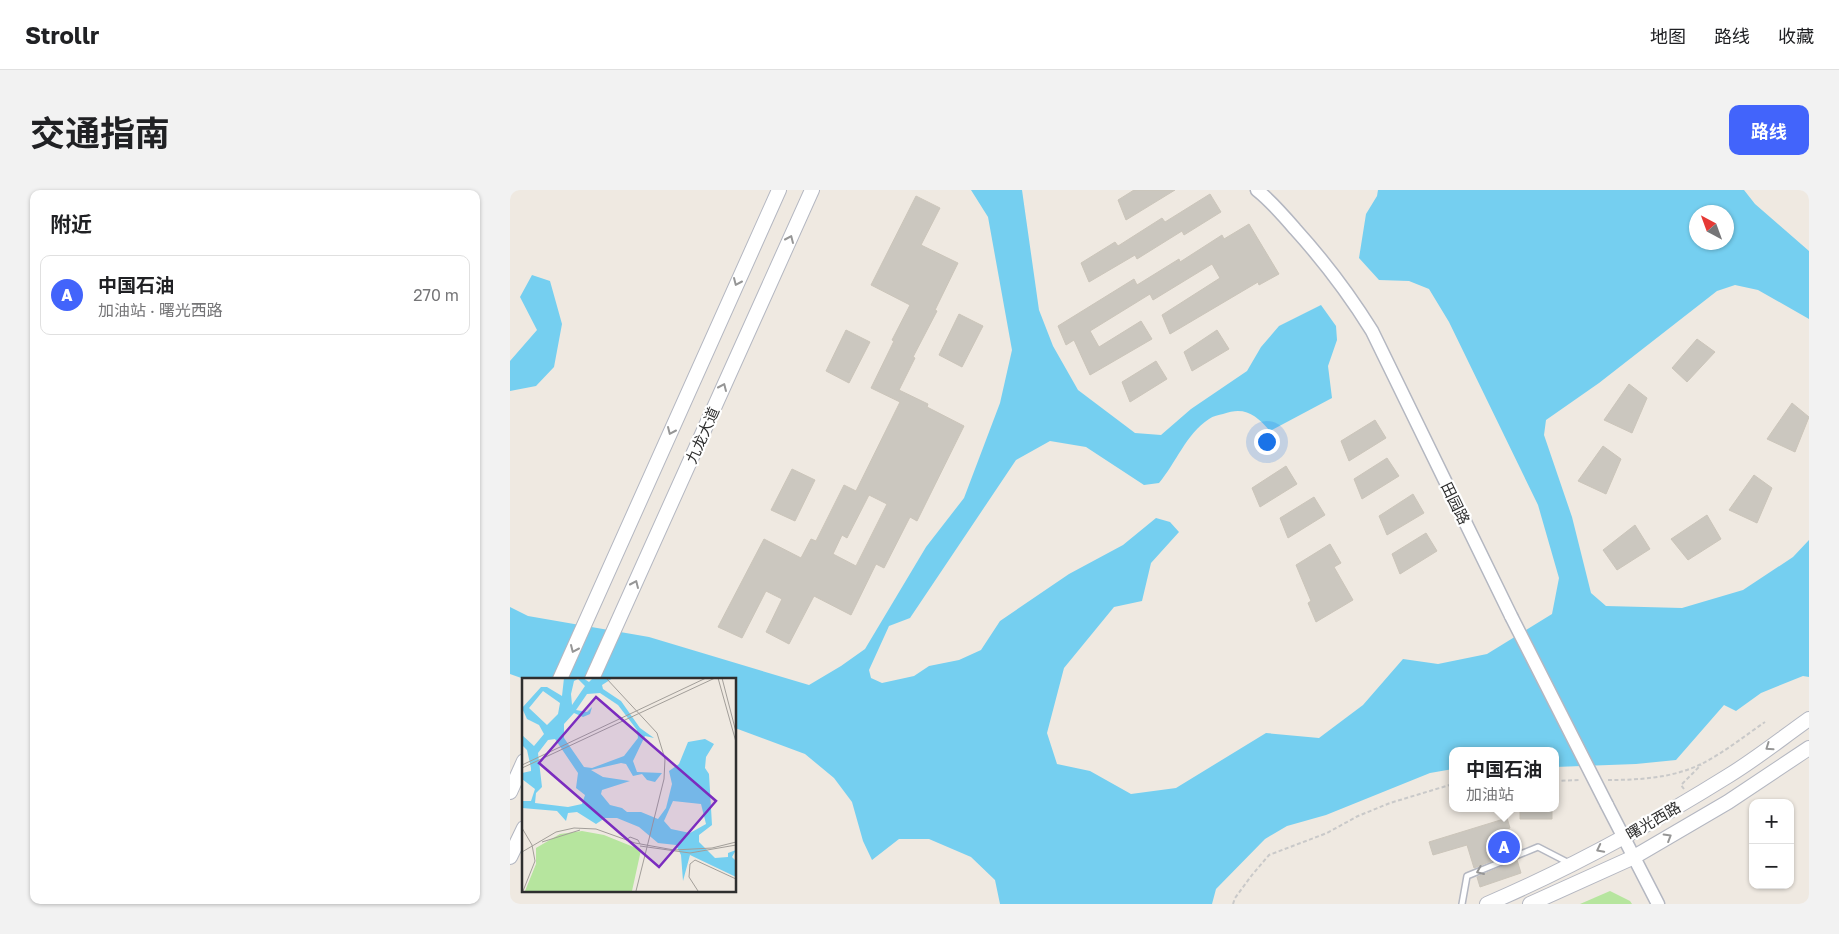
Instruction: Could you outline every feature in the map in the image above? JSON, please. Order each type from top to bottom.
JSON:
[{"type":"main road","name":"九龙大道","points":[[560,678],[778,190]]},
{"type":"main road","name":"九龙大道","points":[[592,678],[812,190]]},
{"type":"main road","name":"曙光西路","points":[[1487,904],[1531,885],[1623,838],[1730,775],[1809,719]]},
{"type":"main road","name":"曙光西路","points":[[1530,904],[1634,857],[1728,802],[1809,748]]},
{"type":"main road","points":[[510,792],[522,765]]},
{"type":"main road","points":[[510,857],[522,832]]},
{"type":"street","name":"田园路","points":[[1257,190],[1268,199],[1315,251],[1350,295],[1372,331],[1511,616],[1658,904]]},
{"type":"lane","points":[[1462,904],[1467,876],[1538,846],[1572,864]]},
{"type":"path","points":[[1690,799],[1681,785],[1702,764],[1765,722]]},
{"type":"path","points":[[1606,780],[1636,780],[1684,771],[1702,764]]},
{"type":"path","points":[[1559,781],[1586,780]]},
{"type":"path","points":[[1233,904],[1235,898],[1252,874],[1269,855],[1327,833],[1366,812],[1449,785]]},
{"type":"green space","points":[[1610,891],[1630,901],[1632,904],[1580,904]]},
{"type":"water","points":[[971,190],[1022,190],[1039,310],[1053,346],[1078,390],[1135,433],[1161,435],[1191,409],[1247,371],[1261,347],[1279,326],[1321,305],[1336,326],[1337,340],[1328,366],[1332,398],[1270,431],[1255,416],[1244,412],[1231,412],[1212,417],[1194,433],[1159,483],[1144,485],[1086,447],[1050,441],[1016,460],[910,618],[889,626],[869,670],[871,678],[882,683],[914,676],[929,666],[959,660],[981,650],[1000,621],[1069,574],[1123,545],[1156,518],[1170,522],[1179,532],[1151,563],[1142,601],[1114,607],[1064,668],[1047,733],[1057,764],[1090,771],[1131,794],[1176,788],[1266,733],[1319,738],[1363,705],[1403,659],[1438,664],[1487,654],[1552,614],[1559,578],[1538,505],[1449,322],[1429,289],[1409,281],[1379,280],[1359,258],[1366,214],[1377,196],[1378,190],[1744,190],[1755,204],[1809,251],[1809,319],[1758,290],[1735,285],[1717,291],[1599,383],[1546,420],[1544,435],[1572,517],[1591,593],[1606,606],[1682,608],[1743,590],[1793,557],[1809,540],[1809,677],[1803,676],[1761,693],[1736,711],[1724,705],[1676,760],[1636,764],[1559,767],[1559,747],[1449,747],[1449,770],[1430,773],[1326,815],[1287,826],[1265,839],[1216,889],[1212,904],[1000,904],[995,880],[971,857],[929,839],[899,839],[872,860],[863,841],[852,802],[834,778],[805,754],[736,728],[736,678],[522,678],[510,674],[510,607],[528,616],[649,637],[809,685],[865,649],[926,547],[964,498],[1000,403],[1012,350],[988,217]]},
{"type":"water","points":[[532,275],[550,281],[562,324],[554,367],[536,386],[510,391],[510,361],[537,330],[520,297]]},
{"type":"building","points":[[1134,190],[1175,190],[1126,220],[1118,200]]},
{"type":"building","points":[[1210,194],[1221,212],[1184,235],[1182,231],[1137,259],[1135,255],[1089,282],[1081,263],[1115,242],[1118,246],[1162,218],[1165,222]]},
{"type":"building","points":[[916,196],[940,208],[921,245],[958,263],[899,390],[928,404],[927,407],[964,426],[917,521],[910,517],[884,568],[876,564],[851,615],[814,596],[789,644],[766,632],[782,599],[766,591],[742,638],[718,627],[764,539],[801,558],[811,539],[816,541],[844,485],[856,491],[900,402],[871,388],[910,305],[871,285]],"holes":[[[869,495],[887,504],[856,566],[833,554],[842,535],[847,538]]]},
{"type":"building","points":[[1249,224],[1279,274],[1259,285],[1258,282],[1170,334],[1162,315],[1220,278],[1212,264],[1153,300],[1150,294],[1090,331],[1099,347],[1141,321],[1152,339],[1090,375],[1074,340],[1066,345],[1058,326],[1134,279],[1137,285],[1179,259],[1180,262],[1222,235],[1224,239]]},
{"type":"building","points":[[959,314],[983,326],[962,367],[939,355]]},
{"type":"building","points":[[846,330],[870,342],[849,383],[826,371]]},
{"type":"building","points":[[1217,330],[1229,349],[1192,371],[1184,352]]},
{"type":"building","points":[[1697,339],[1715,352],[1687,382],[1672,368]]},
{"type":"building","points":[[1156,361],[1167,379],[1130,402],[1122,382]]},
{"type":"building","points":[[1629,384],[1647,398],[1632,433],[1604,420]]},
{"type":"building","points":[[1792,403],[1809,417],[1795,452],[1767,439]]},
{"type":"building","points":[[1375,420],[1386,438],[1349,461],[1341,441]]},
{"type":"building","points":[[1603,446],[1621,459],[1606,494],[1578,481]]},
{"type":"building","points":[[1387,458],[1399,476],[1362,499],[1354,479]]},
{"type":"building","points":[[1286,466],[1297,484],[1260,507],[1252,488]]},
{"type":"building","points":[[792,469],[815,480],[795,521],[771,510]]},
{"type":"building","points":[[1754,475],[1772,488],[1757,523],[1729,510]]},
{"type":"building","points":[[1413,494],[1424,513],[1387,535],[1379,516]]},
{"type":"building","points":[[1314,497],[1325,515],[1288,538],[1280,518]]},
{"type":"building","points":[[1707,515],[1721,539],[1688,560],[1671,539]]},
{"type":"building","points":[[1635,525],[1650,549],[1617,570],[1603,550]]},
{"type":"building","points":[[1426,533],[1437,551],[1400,574],[1392,554]]},
{"type":"building","points":[[1330,544],[1341,563],[1334,567],[1353,600],[1316,622],[1308,603],[1311,601],[1296,565]]},
{"type":"building","points":[[1520,812],[1552,812],[1552,819],[1520,819]]},
{"type":"building","points":[[1507,818],[1510,828],[1507,829],[1514,852],[1474,868],[1467,845],[1433,855],[1429,842]]},
{"type":"building","points":[[1517,860],[1521,873],[1480,887],[1477,877]]},
{"type":"place","name":"中国石油","points":[[1504,847]]}]
